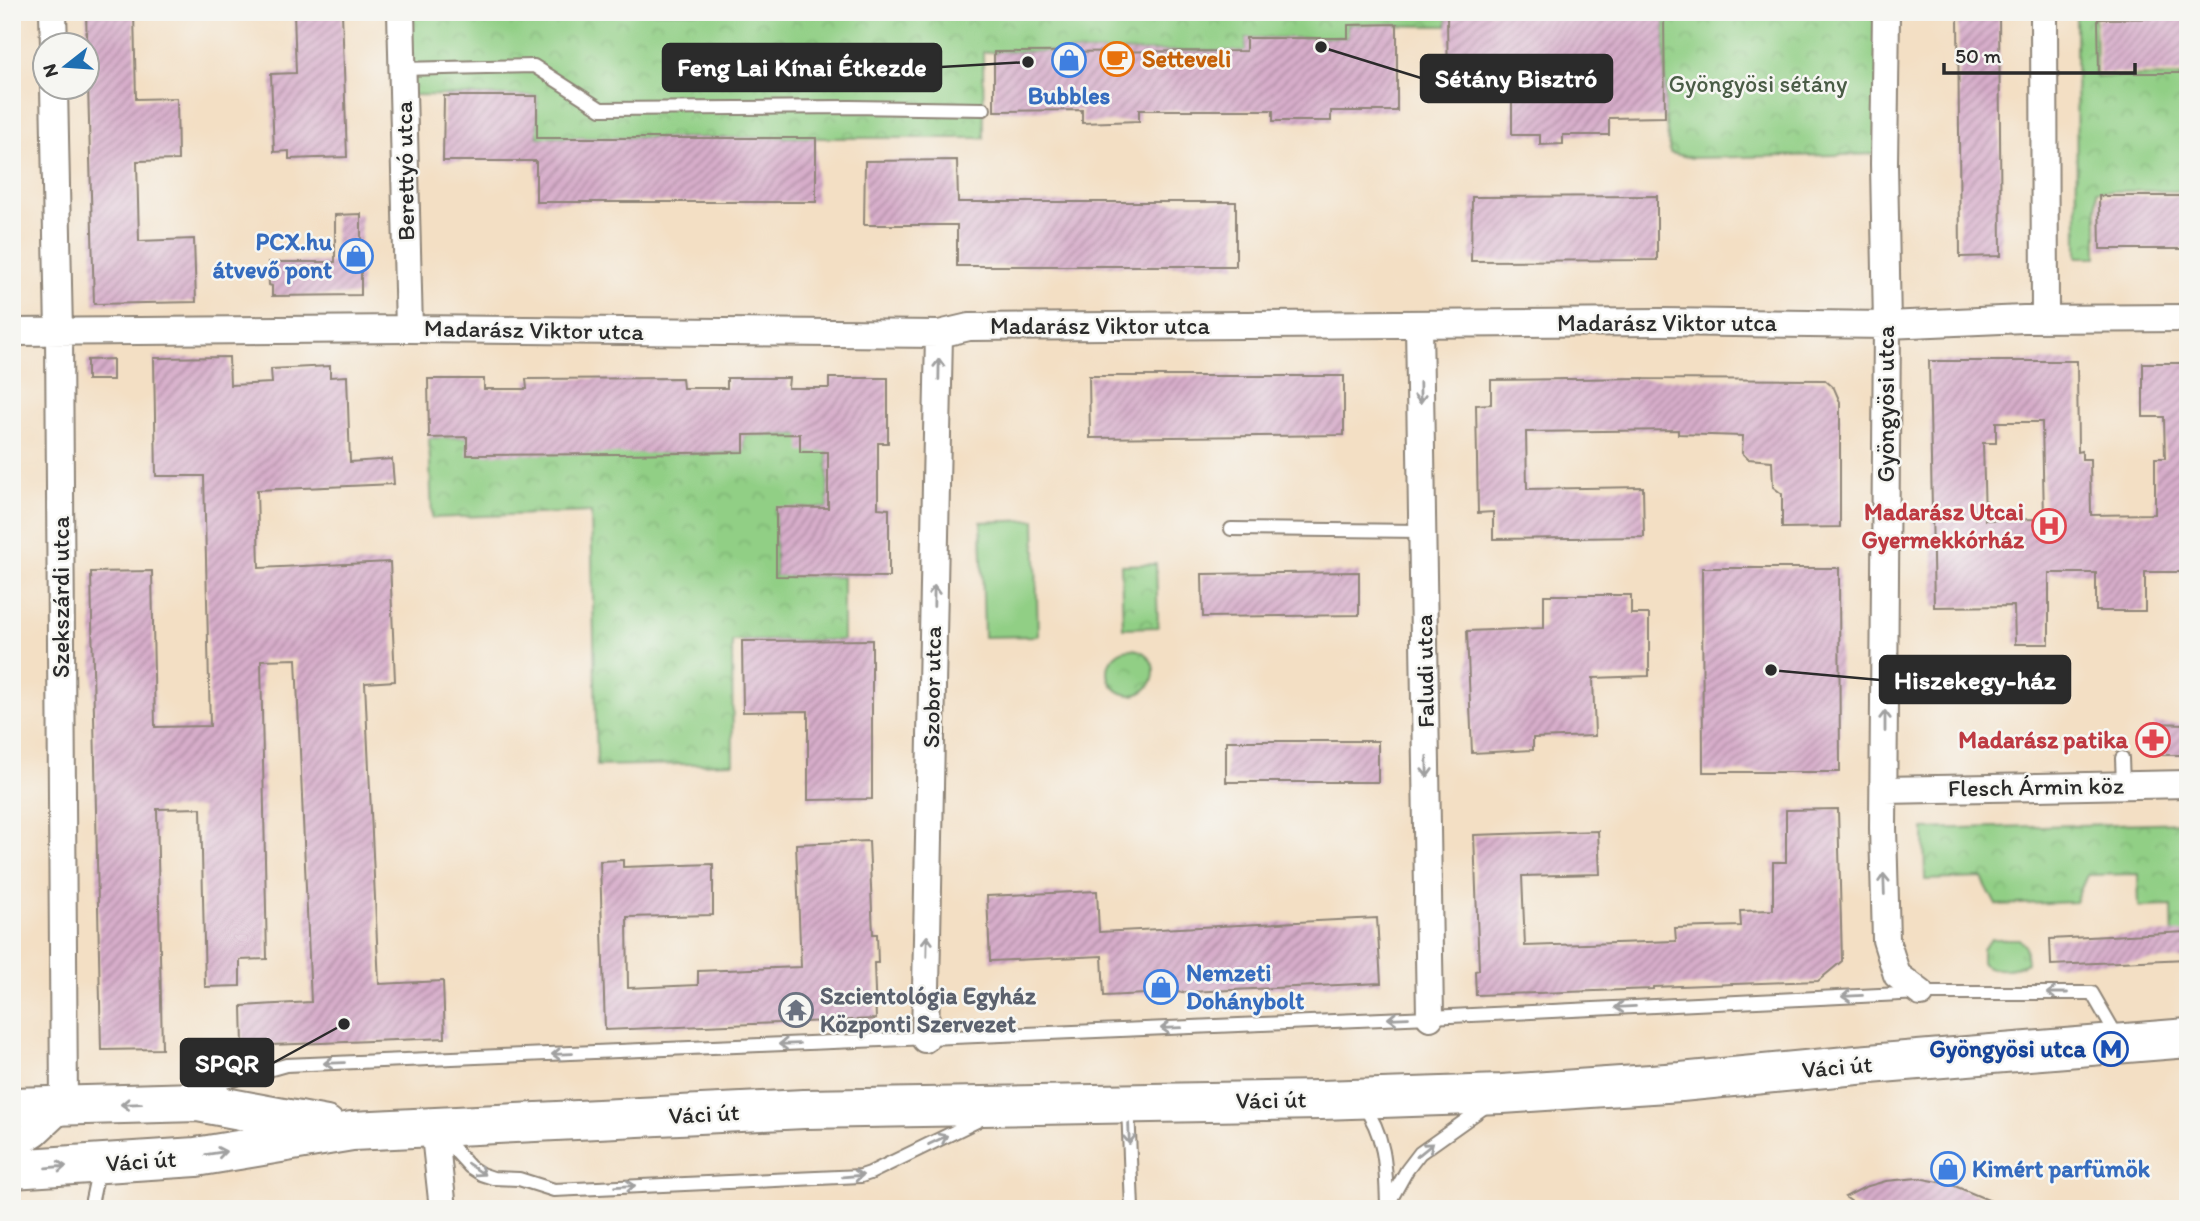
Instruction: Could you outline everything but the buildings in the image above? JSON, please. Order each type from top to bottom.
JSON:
[{"type":"main road","name":"Váci út","points":[[12,1169],[196,1157],[352,1131],[434,1126],[804,1109],[1502,1094],[1681,1082],[2188,1038]]},
{"type":"main road","name":"Váci út","points":[[12,1107],[198,1102],[352,1131]]},
{"type":"street","points":[[53,12],[54,32]]},
{"type":"street","name":"Berettyó utca","points":[[401,12],[409,329]]},
{"type":"street","name":"Gyöngyösi utca","points":[[1885,12],[1887,325],[1883,828],[1886,940],[1897,975],[1921,993]]},
{"type":"street","points":[[2044,12],[2045,319]]},
{"type":"street","name":"Szekszárdi utca","points":[[54,102],[59,332],[64,1106]]},
{"type":"street","name":"Madarász Viktor utca","points":[[12,332],[409,329],[939,334],[969,327],[1661,322],[1887,325],[2045,319],[2188,318]]},
{"type":"street","name":"Faludi utca","points":[[1419,324],[1430,1017]]},
{"type":"street","name":"Szobor utca","points":[[925,1039],[939,334]]},
{"type":"street","name":"Flesch Ármin köz","points":[[1884,790],[2188,784]]},
{"type":"street","points":[[12,1147],[35,1133],[64,1106]]},
{"type":"street","points":[[434,1126],[443,1209]]},
{"type":"lane","points":[[402,69],[534,66],[601,108],[984,109]]},
{"type":"lane","points":[[1231,529],[1422,531]]},
{"type":"lane","points":[[2122,758],[2123,785]]},
{"type":"lane","points":[[198,1102],[225,1082],[286,1065],[1430,1017],[1921,993],[2092,993],[2121,1043]]},
{"type":"lane","points":[[1387,1207],[1407,1170],[1420,1153],[1502,1094]]},
{"type":"lane","points":[[1357,1098],[1373,1119],[1383,1145],[1387,1207]]},
{"type":"lane","points":[[1128,1102],[1132,1209]]},
{"type":"lane","points":[[434,1126],[470,1167],[481,1174],[493,1178],[519,1179],[547,1189],[568,1189],[861,1176],[1009,1104]]},
{"type":"lane","points":[[90,1209],[100,1163]]},
{"type":"green space","points":[[401,12],[1447,12],[1447,26],[1348,25],[1348,38],[1246,38],[1246,51],[983,52],[984,138],[537,138],[537,96],[403,95]]},
{"type":"green space","name":"Gyöngyösi sétány","points":[[1664,12],[1886,12],[1884,154],[1692,158],[1670,153],[1665,117]]},
{"type":"green space","points":[[2076,12],[2095,12],[2096,77],[2188,76],[2188,191],[2097,191],[2097,257],[2077,257]]},
{"type":"green space","points":[[800,434],[828,452],[828,508],[776,508],[776,575],[843,577],[843,640],[732,641],[733,763],[597,766],[591,512],[432,518],[429,438],[467,437],[668,453],[744,452],[744,435]]},
{"type":"green space","points":[[1035,520],[1038,636],[984,637],[981,522]]},
{"type":"green space","points":[[1156,564],[1158,627],[1123,628],[1121,565]]},
{"type":"green space","points":[[1131,649],[1147,656],[1154,672],[1147,688],[1131,695],[1115,688],[1108,672],[1115,656]]},
{"type":"green space","points":[[2188,822],[2188,948],[2173,948],[2172,906],[2139,907],[2138,874],[2087,875],[2075,902],[1996,905],[1982,878],[1925,880],[1924,829]]},
{"type":"green space","points":[[1992,939],[2019,939],[2025,946],[2027,963],[2004,969],[1982,964],[1982,949]]},
{"type":"place","name":"Sétány Bisztró","points":[[1321,47]]},
{"type":"place","name":"Setteveli","points":[[1117,59]]},
{"type":"place","name":"Bubbles","points":[[1069,60]]},
{"type":"place","name":"Feng Lai Kínai Étkezde","points":[[1028,62]]},
{"type":"place","name":"PCX.hu átvevő pont","points":[[356,256]]},
{"type":"place","name":"Madarász Utcai Gyermekkórház","points":[[2049,526]]},
{"type":"place","name":"Hiszekegy-ház","points":[[1771,670]]},
{"type":"place","name":"Madarász patika","points":[[2153,740]]},
{"type":"place","name":"Nemzeti Dohánybolt","points":[[1161,987]]},
{"type":"place","name":"Szcientológia Egyház Központi Szervezet","points":[[796,1010]]},
{"type":"place","name":"SPQR","points":[[344,1024]]},
{"type":"place","name":"Gyöngyösi utca","points":[[2111,1049]]},
{"type":"place","name":"Kimért parfümök","points":[[1948,1169]]}]
